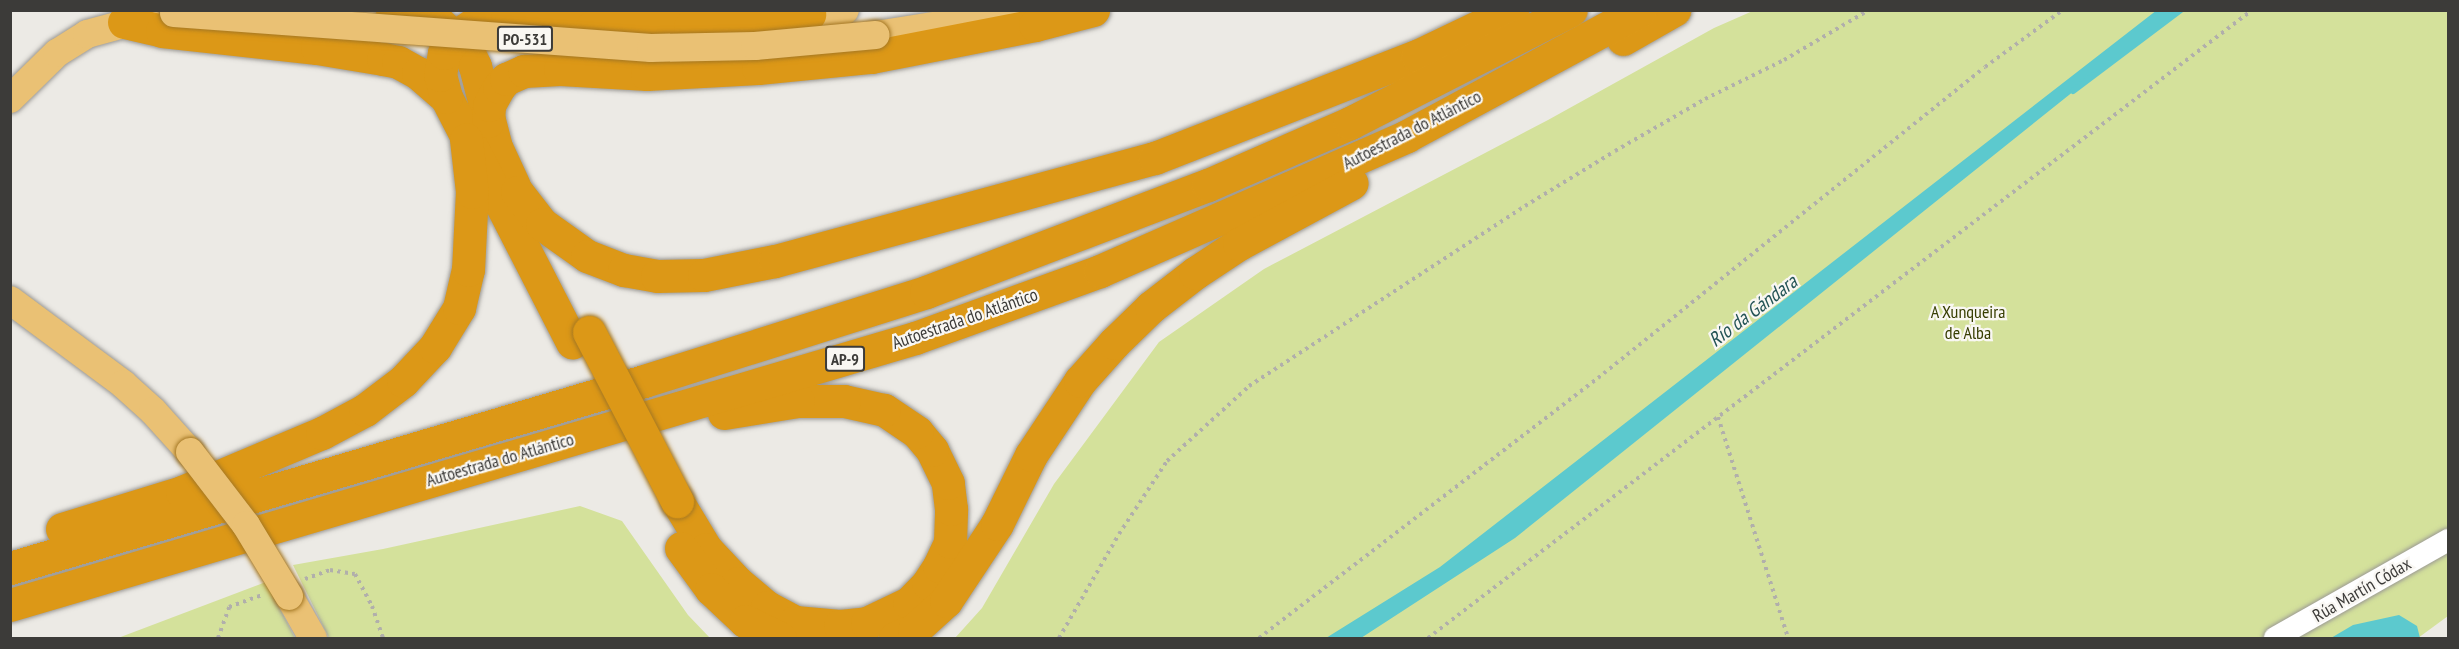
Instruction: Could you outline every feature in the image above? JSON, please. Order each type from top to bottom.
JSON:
[{"type":"highway","points":[[10,546],[182,492],[322,433],[364,410],[403,381],[435,347],[459,308],[468,270],[477,130],[475,66],[456,36],[437,21],[421,15],[392,10]]},
{"type":"highway","points":[[477,130],[499,87],[506,79],[524,71],[560,69],[647,74],[758,68],[871,57],[1035,25],[1093,10]]},
{"type":"highway","points":[[124,22],[162,31],[317,48],[398,62],[418,73],[446,97],[477,130],[517,192],[542,224],[587,256],[624,270],[657,276],[704,275],[775,261],[1155,158],[1417,56],[1513,10]]},
{"type":"highway","name":"Autoestrada do Atlántico","points":[[10,568],[644,381],[926,292],[1219,180],[1350,123],[1571,10]]},
{"type":"highway","name":"Autoestrada do Atlántico","points":[[10,605],[915,338],[1100,271],[1407,136],[1640,10]]},
{"type":"highway","points":[[895,639],[914,630],[946,601],[997,525],[1031,455],[1080,381],[1151,307],[1239,244],[1674,10]]},
{"type":"highway","points":[[446,97],[440,64],[444,53],[456,36],[469,25],[490,19],[591,27],[690,27],[809,14]]},
{"type":"highway","points":[[477,130],[580,337],[711,589],[745,621],[780,639]]},
{"type":"highway","points":[[517,192],[580,337]]},
{"type":"highway","points":[[388,493],[450,490],[726,412],[798,401],[843,401],[884,410],[917,432],[932,450],[948,483],[951,508],[950,542],[928,583],[909,603],[891,613],[867,623],[840,626],[795,622],[767,607],[738,583],[667,506]]},
{"type":"main road","name":"PO-531","points":[[529,10],[568,13],[809,14],[845,10]]},
{"type":"main road","name":"PO-531","points":[[10,99],[57,53],[87,34],[124,22],[174,13],[651,48],[755,46],[876,35],[1032,10]]},
{"type":"main road","points":[[18,309],[123,384],[153,411],[190,452],[246,525],[288,589],[313,639]]},
{"type":"street","name":"Rúa Martín Códax","points":[[2276,639],[2448,540]]},
{"type":"path","points":[[1059,639],[1119,534],[1167,461],[1249,386],[1525,206],[1615,151],[1705,99],[1784,60],[1869,10]]},
{"type":"path","points":[[1259,639],[1598,378],[1985,68],[2063,10]]},
{"type":"path","points":[[1428,639],[2252,10]]},
{"type":"path","points":[[1718,417],[1788,639]]},
{"type":"path","points":[[218,639],[230,607],[288,589],[330,570],[355,574],[372,606],[383,639]]},
{"type":"green space","name":"A Xunqueira de Alba","points":[[1755,10],[2448,11],[2448,616],[2418,638],[955,638],[982,608],[1054,484],[1159,342],[1264,269],[1548,120],[1714,28]]},
{"type":"green space","points":[[580,506],[622,521],[688,615],[710,638],[329,638],[293,565],[383,549]]},
{"type":"green space","points":[[266,582],[295,638],[118,638]]},
{"type":"water","points":[[2157,10],[2181,11],[2079,87],[1515,538],[1361,638],[1326,638],[1440,567]]},
{"type":"water","points":[[2399,615],[2417,626],[2420,638],[2331,638],[2353,625]]},
{"type":"waterway","name":"Río da Gándara","points":[[2073,91],[2181,10]]}]
